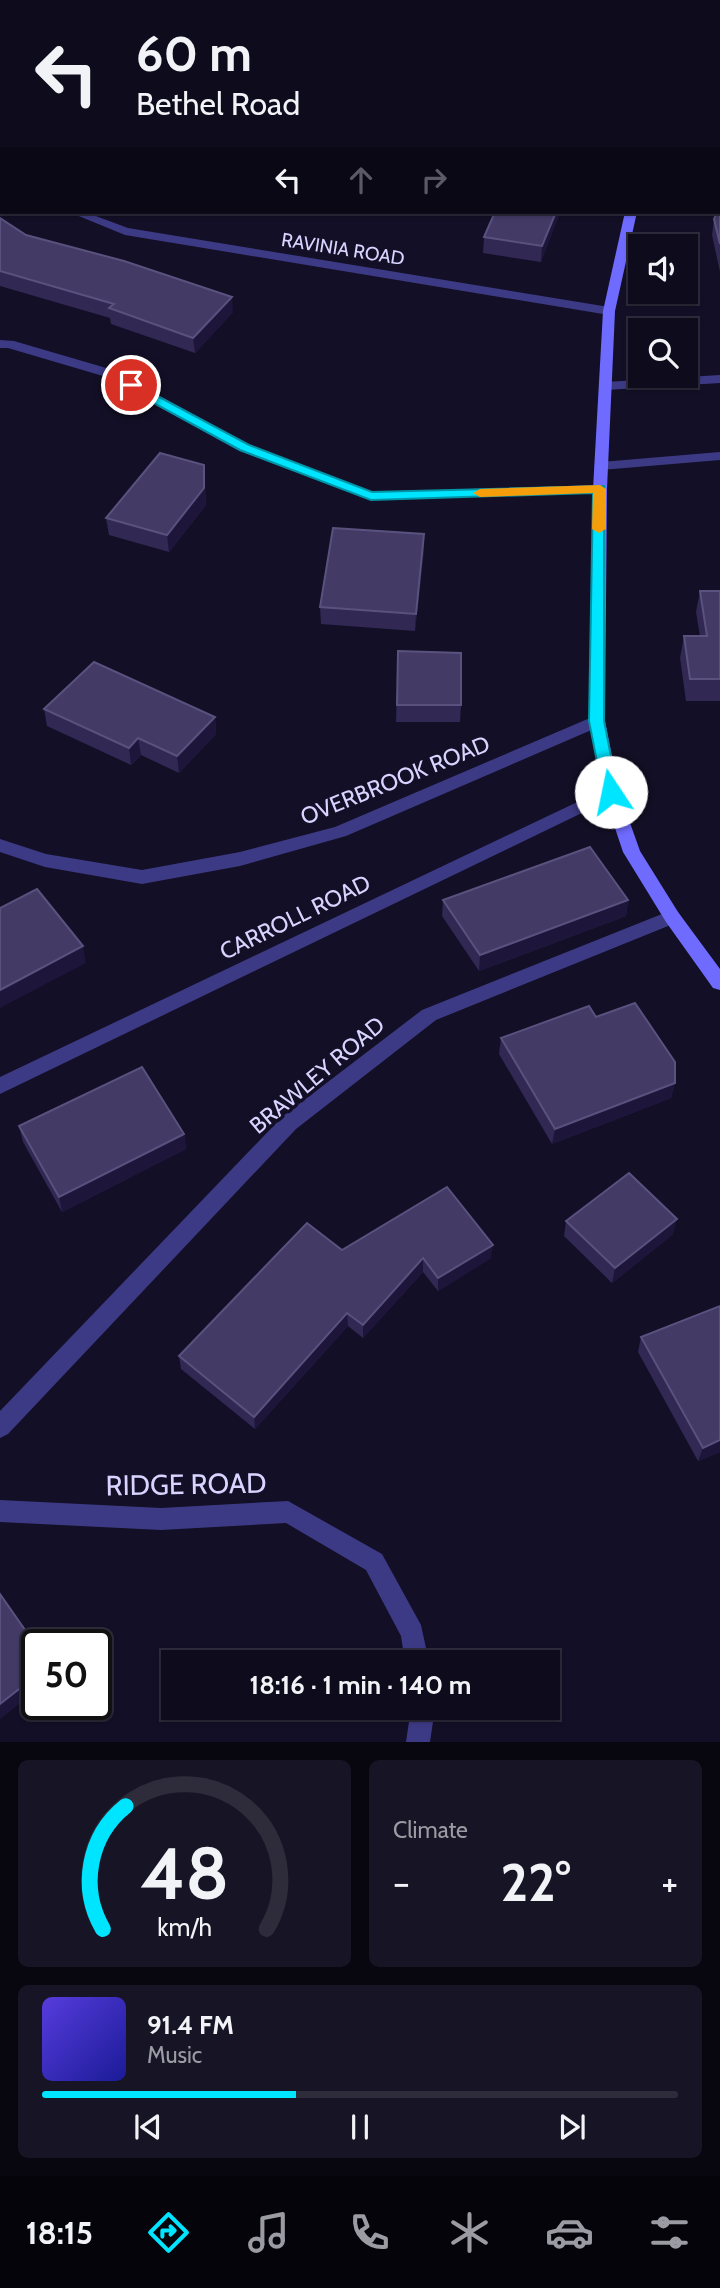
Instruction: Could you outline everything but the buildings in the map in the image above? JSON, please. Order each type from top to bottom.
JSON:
[{"type":"main road","points":[[631,214],[610,311],[600,489],[597,721],[611,792],[632,852],[672,917],[720,983]]},
{"type":"street","name":"RAVINIA ROAD","points":[[80,214],[125,231],[150,236],[610,311]]},
{"type":"street","points":[[0,344],[9,344],[108,373],[244,448],[371,496],[600,489]]},
{"type":"street","points":[[606,386],[720,379]]},
{"type":"street","points":[[601,466],[720,456]]},
{"type":"street","name":"OVERBROOK ROAD","points":[[0,845],[45,860],[142,877],[240,859],[341,832],[597,721]]},
{"type":"street","name":"CARROLL ROAD","points":[[0,1086],[611,792]]},
{"type":"street","name":"BRAWLEY ROAD","points":[[0,1427],[289,1123],[429,1015],[672,917]]},
{"type":"street","name":"RIDGE ROAD","points":[[0,1511],[161,1519],[288,1512],[374,1562],[413,1633],[415,1650]]},
{"type":"street","points":[[418,1742],[421,1720]]},
{"type":"slow traffic","points":[[480,493],[600,489],[599,529]]},
{"type":"route","points":[[131,385],[244,448],[371,496],[600,489],[597,721],[611,792]]}]
